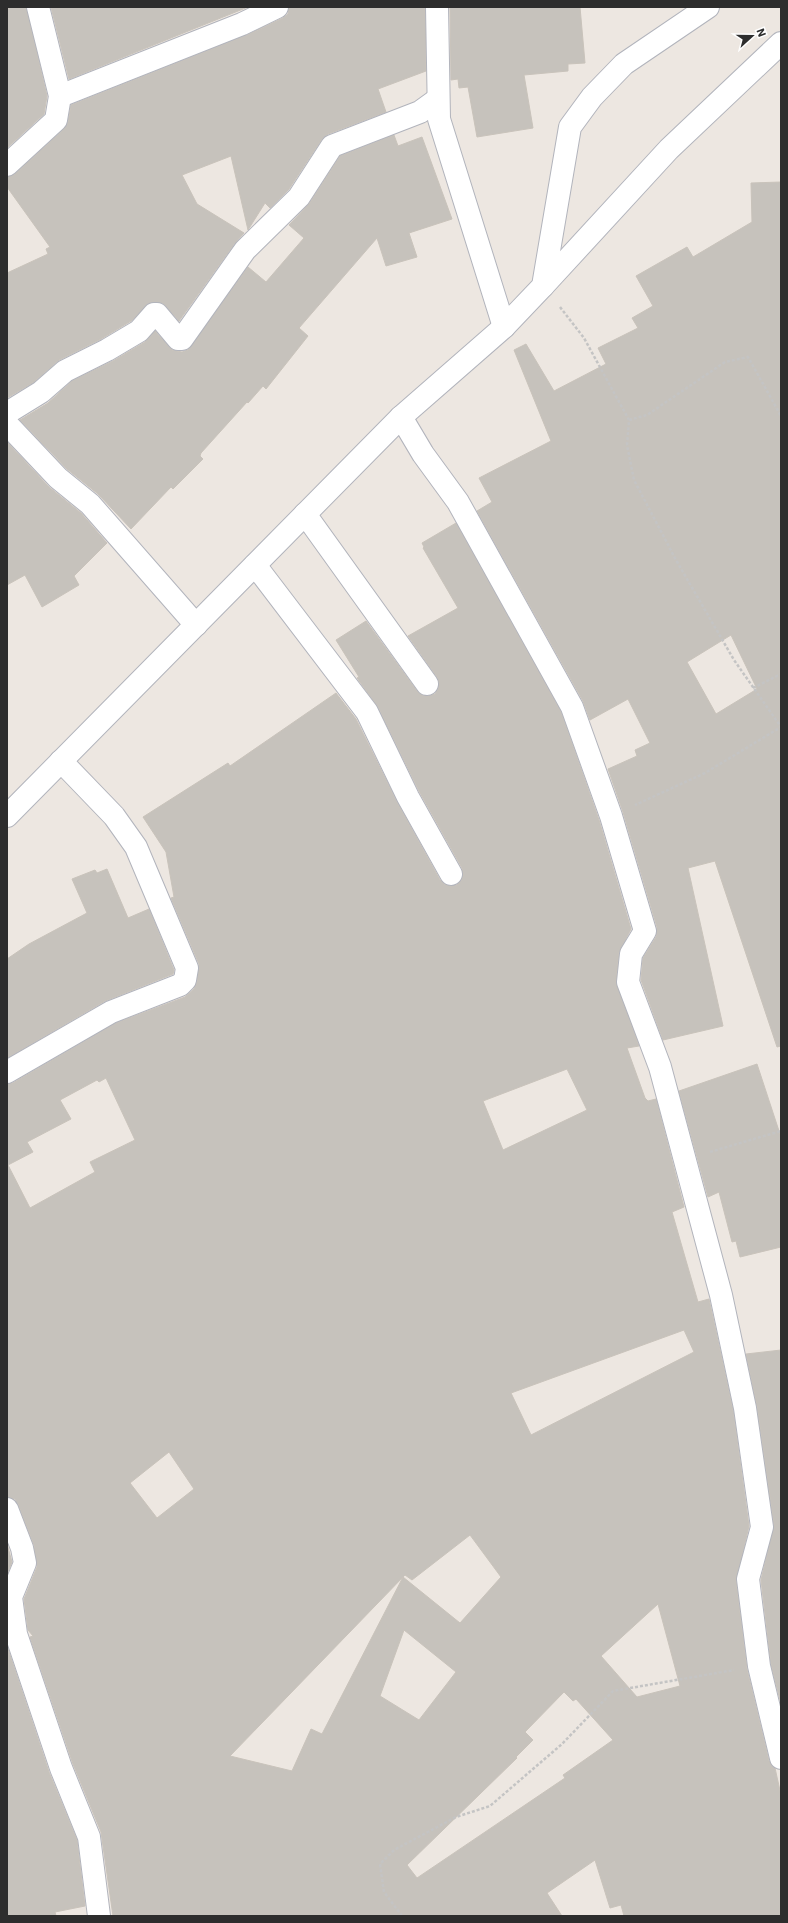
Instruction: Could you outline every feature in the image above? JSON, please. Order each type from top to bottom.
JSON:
[{"type":"street","points":[[7,165],[56,120],[60,96],[38,7]]},
{"type":"street","points":[[60,96],[242,24],[277,7]]},
{"type":"street","points":[[436,7],[439,119],[504,327]]},
{"type":"street","points":[[543,286],[570,127],[592,97],[624,64],[708,7]]},
{"type":"street","points":[[7,816],[402,417],[504,327],[668,149],[781,43]]},
{"type":"street","points":[[7,413],[41,392],[65,371],[107,350],[139,331],[154,314],[157,314],[178,339],[182,339],[245,250],[299,197],[332,146],[420,112],[438,99]]},
{"type":"street","points":[[402,417],[423,454],[458,502],[572,707],[611,816],[645,930],[631,954],[628,982],[660,1066],[721,1295],[745,1408],[762,1527],[748,1579],[759,1666],[781,1758]]},
{"type":"street","points":[[7,424],[58,478],[90,504],[196,625]]},
{"type":"street","points":[[305,514],[428,684]]},
{"type":"street","points":[[255,565],[367,712],[408,796],[451,874]]},
{"type":"street","points":[[7,1072],[111,1012],[180,986],[185,980],[187,968],[136,847],[114,816],[61,761]]},
{"type":"street","points":[[7,1509],[22,1548],[25,1563],[11,1597],[16,1634],[60,1768],[89,1837],[99,1916]]},
{"type":"path","points":[[543,286],[584,338],[629,420],[627,445],[634,480],[684,573],[734,660],[781,727],[705,773],[611,816]]},
{"type":"path","points":[[629,420],[646,415],[725,362],[748,357],[781,416]]},
{"type":"path","points":[[753,688],[781,674]]},
{"type":"path","points":[[684,1159],[781,1131]]},
{"type":"path","points":[[402,1916],[384,1892],[380,1864],[394,1850],[456,1817],[490,1806],[562,1744],[613,1692],[759,1666]]},
{"type":"building","points":[[7,7],[26,7],[47,96],[44,114],[7,148]]},
{"type":"building","points":[[51,7],[248,7],[69,79]]},
{"type":"building","points":[[289,7],[425,7],[426,71],[378,89],[386,112],[328,134],[322,139],[289,189],[270,208],[265,203],[248,230],[231,156],[182,175],[197,204],[244,233],[235,243],[179,321],[163,303],[149,303],[131,321],[101,339],[59,360],[34,382],[7,398],[7,273],[48,254],[46,249],[50,247],[7,187],[7,177],[15,174],[64,129],[68,122],[71,105],[247,35],[283,18],[288,14]]},
{"type":"building","points":[[450,7],[580,7],[585,63],[568,64],[568,71],[524,75],[533,128],[477,137],[468,87],[459,88],[458,79],[451,80]]},
{"type":"building","points":[[394,135],[398,146],[422,137],[452,219],[409,233],[417,257],[386,266],[377,238],[299,328],[308,336],[266,389],[263,386],[248,403],[247,402],[201,453],[200,456],[203,459],[173,489],[171,487],[131,529],[98,494],[67,469],[20,420],[48,403],[72,381],[113,361],[145,342],[155,331],[172,350],[182,352],[188,350],[248,267],[266,282],[304,238],[289,225],[309,204],[340,156]]},
{"type":"building","points":[[781,182],[781,1046],[777,1047],[715,861],[688,868],[723,1026],[663,1040],[641,980],[643,958],[656,937],[657,927],[623,812],[608,769],[637,756],[635,750],[650,743],[628,699],[590,720],[583,701],[477,511],[492,502],[479,478],[551,441],[514,350],[526,344],[554,391],[606,364],[598,348],[638,328],[632,318],[653,306],[636,276],[687,247],[693,257],[752,222],[751,183]],"holes":[[[731,635],[757,689],[716,714],[687,662]]]},
{"type":"building","points":[[7,442],[49,487],[81,513],[107,543],[74,576],[79,585],[42,607],[25,575],[7,585]]},
{"type":"building","points":[[456,523],[561,712],[599,820],[631,929],[619,952],[616,981],[639,1046],[627,1048],[645,1098],[648,1101],[656,1099],[684,1207],[672,1212],[698,1302],[709,1299],[733,1410],[749,1526],[736,1581],[747,1669],[769,1761],[775,1768],[781,1795],[781,1916],[624,1916],[621,1905],[610,1908],[595,1860],[547,1893],[562,1916],[113,1916],[101,1832],[73,1764],[30,1637],[33,1636],[28,1630],[24,1599],[37,1567],[34,1545],[18,1504],[15,1499],[7,1497],[7,1084],[13,1083],[116,1023],[185,997],[194,989],[197,982],[199,964],[171,898],[174,897],[166,852],[143,817],[228,763],[230,766],[336,693],[356,719],[397,802],[440,880],[444,884],[450,886],[457,885],[461,881],[463,875],[462,868],[419,791],[378,707],[357,678],[359,677],[336,640],[366,621],[417,691],[422,695],[428,696],[435,694],[439,683],[437,677],[408,636],[458,608],[423,548],[422,543]],"holes":[[[567,1069],[587,1110],[503,1150],[483,1101]],[[106,1078],[135,1140],[90,1162],[95,1172],[30,1208],[8,1165],[33,1152],[27,1142],[71,1119],[60,1100],[97,1080],[99,1082]],[[684,1330],[694,1352],[531,1435],[511,1393]],[[169,1452],[194,1489],[157,1518],[130,1483]],[[470,1535],[501,1577],[460,1623],[403,1577],[405,1575],[412,1580]],[[403,1577],[322,1734],[311,1729],[292,1771],[230,1756]],[[658,1604],[680,1686],[637,1697],[601,1656]],[[404,1630],[456,1672],[419,1720],[380,1696]],[[564,1692],[573,1701],[576,1699],[613,1740],[563,1775],[565,1778],[417,1878],[407,1865],[517,1758],[516,1757],[533,1740],[525,1732]]]},
{"type":"building","points":[[107,869],[128,918],[149,909],[174,970],[173,974],[105,1001],[7,1058],[7,959],[29,944],[87,913],[72,879],[95,870],[97,873]]},
{"type":"building","points":[[757,1064],[781,1137],[781,1247],[740,1257],[736,1241],[732,1242],[719,1192],[708,1197],[679,1091]]},
{"type":"building","points":[[781,1350],[781,1704],[771,1664],[761,1580],[774,1525],[757,1406],[746,1354]]},
{"type":"building","points":[[7,1544],[12,1562],[7,1574]]},
{"type":"building","points":[[7,1646],[49,1772],[77,1840],[85,1906],[55,1912],[56,1916],[7,1916]]}]
